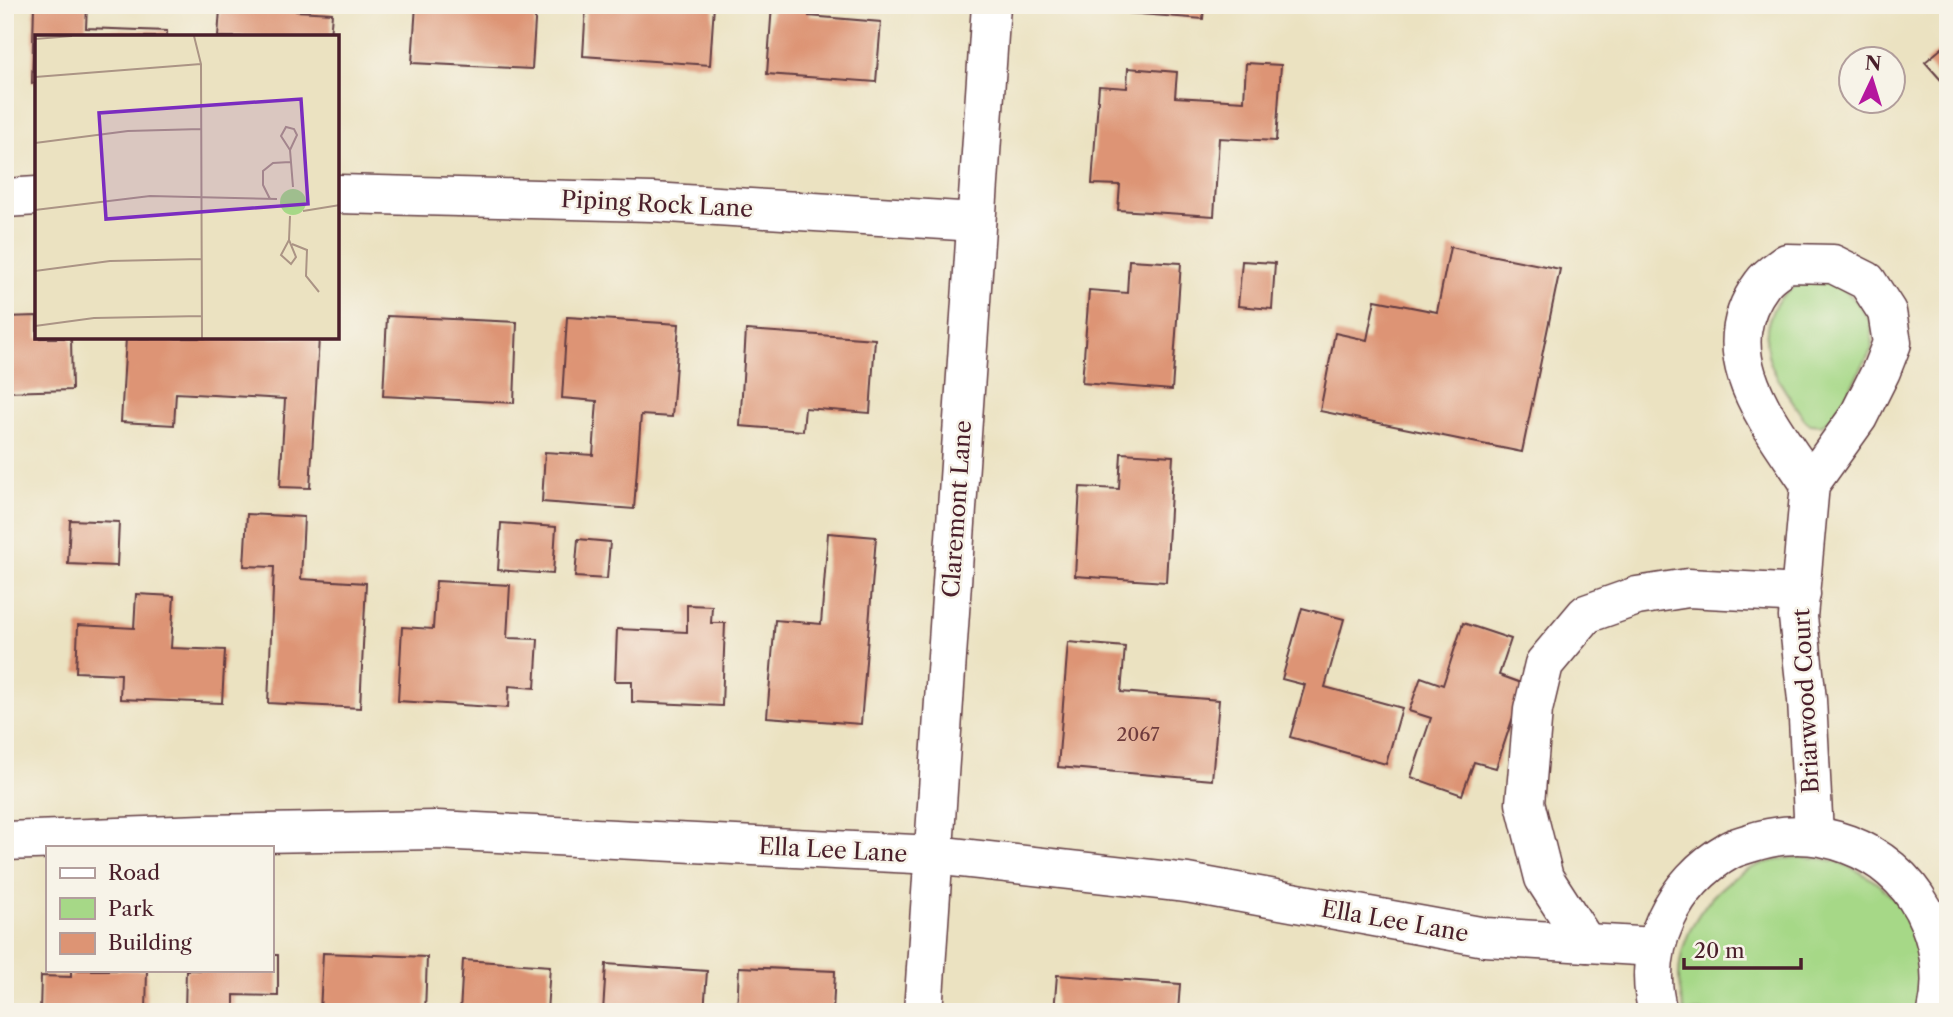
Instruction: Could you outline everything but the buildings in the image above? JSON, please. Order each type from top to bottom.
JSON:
[{"type":"street","name":"Claremont Lane","points":[[923,1012],[990,5]]},
{"type":"street","name":"Piping Rock Lane","points":[[340,194],[652,202],[976,222]]},
{"type":"street","points":[[5,198],[35,196]]},
{"type":"street","points":[[1787,263],[1833,264],[1867,281],[1887,312],[1892,343],[1858,417],[1810,484],[1755,400],[1745,374],[1740,340],[1748,309],[1763,282],[1787,263]]},
{"type":"street","name":"Briarwood Court","points":[[1810,484],[1798,617],[1807,699],[1814,835]]},
{"type":"street","points":[[1586,943],[1544,878],[1525,803],[1533,710],[1544,664],[1586,614],[1637,596],[1688,588],[1801,594]]},
{"type":"street","name":"Ella Lee Lane","points":[[5,841],[437,830],[934,855],[1187,883],[1485,937],[1655,947]]},
{"type":"street","points":[[1658,1012],[1653,993],[1655,947],[1670,907],[1696,874],[1731,849],[1772,836],[1814,835],[1852,845],[1886,865],[1914,892],[1940,933],[1941,967],[1937,1012]]},
{"type":"green space","points":[[1817,280],[1839,285],[1857,302],[1871,323],[1872,349],[1834,417],[1821,425],[1810,424],[1804,419],[1775,374],[1767,345],[1769,322],[1778,301],[1796,286]]},
{"type":"green space","points":[[1801,857],[1838,862],[1854,869],[1882,887],[1905,912],[1920,941],[1925,964],[1921,1012],[1684,1012],[1679,983],[1681,960],[1694,923],[1705,906],[1718,891],[1751,868],[1773,861]]}]
